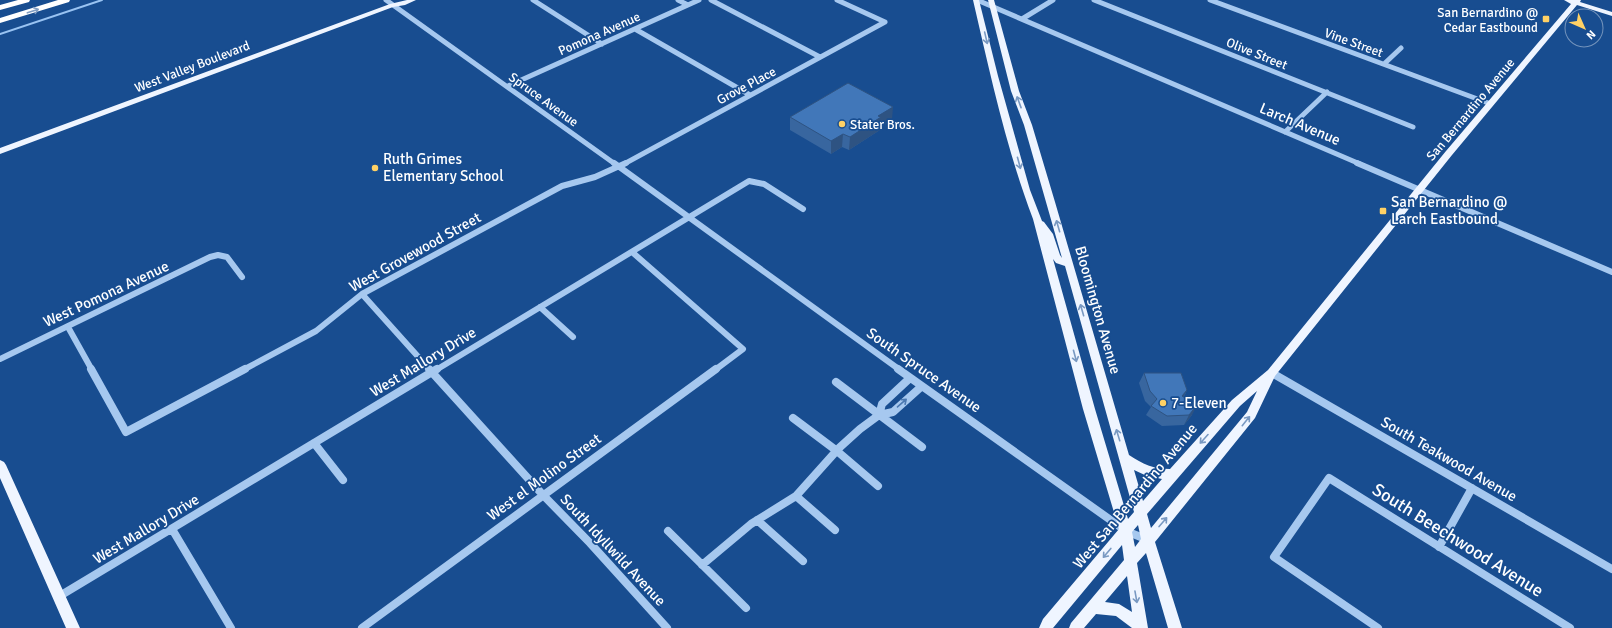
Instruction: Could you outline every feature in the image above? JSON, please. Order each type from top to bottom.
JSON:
[{"type":"highway","points":[[0,8],[26,0]]},
{"type":"highway","points":[[0,21],[66,0]]},
{"type":"main road","name":"West Valley Boulevard","points":[[0,151],[392,2],[403,4],[414,0]]},
{"type":"main road","name":"Bloomington Avenue","points":[[977,0],[994,76],[1018,125],[1069,264],[1148,540],[1175,628]]},
{"type":"main road","points":[[1567,0],[1576,1],[1612,14]]},
{"type":"main road","name":"San Bernardino Avenue","points":[[1384,236],[1420,190],[1576,1]]},
{"type":"main road","name":"Bloomington Avenue","points":[[992,3],[1015,91],[1026,190],[1037,219],[1089,409],[1126,531],[1141,628]]},
{"type":"main road","points":[[1037,219],[1050,236],[1057,260],[1061,263],[1069,264]]},
{"type":"main road","name":"West San Bernardino Avenue","points":[[1046,628],[1173,474],[1236,403],[1272,373],[1384,236]]},
{"type":"main road","name":"West San Bernardino Avenue","points":[[1076,628],[1251,415],[1272,373]]},
{"type":"main road","points":[[1125,458],[1148,472],[1157,475],[1173,474]]},
{"type":"main road","points":[[0,465],[73,628]]},
{"type":"main road","points":[[1093,607],[1118,610],[1141,628]]},
{"type":"street","points":[[533,0],[602,44]]},
{"type":"street","points":[[678,0],[688,5]]},
{"type":"street","name":"Pomona Avenue","points":[[508,86],[699,0]]},
{"type":"street","points":[[711,0],[820,57]]},
{"type":"street","points":[[836,0],[844,1]]},
{"type":"street","name":"Larch Avenue","points":[[977,0],[992,3],[1022,19],[1612,272]]},
{"type":"street","points":[[1022,19],[1054,0]]},
{"type":"street","name":"Olive Street","points":[[1094,0],[1413,126]]},
{"type":"street","name":"Vine Street","points":[[1210,0],[1491,104]]},
{"type":"street","name":"Grove Place","points":[[618,167],[885,22],[844,1]]},
{"type":"street","name":"Spruce Avenue","points":[[392,2],[687,217]]},
{"type":"street","points":[[635,29],[750,95]]},
{"type":"street","points":[[1384,64],[1401,48]]},
{"type":"street","points":[[1285,132],[1327,92]]},
{"type":"street","name":"West Grovewood Street","points":[[68,327],[126,432],[316,331],[362,294],[562,186],[595,177],[618,167]]},
{"type":"street","name":"West Mallory Drive","points":[[58,597],[749,181],[764,184],[803,209]]},
{"type":"street","name":"South Spruce Avenue","points":[[687,217],[910,378],[1126,531],[1148,540]]},
{"type":"street","name":"West el Molino Street","points":[[362,628],[743,349],[632,252]]},
{"type":"street","name":"West Pomona Avenue","points":[[0,359],[210,258],[227,256],[242,277]]},
{"type":"street","name":"South Idyllwild Avenue","points":[[362,294],[543,495],[590,543],[667,628]]},
{"type":"street","points":[[540,307],[573,337]]},
{"type":"street","name":"South Teakwood Avenue","points":[[1272,373],[1612,569]]},
{"type":"street","points":[[879,415],[882,404],[910,378]]},
{"type":"street","points":[[836,382],[922,447]]},
{"type":"street","points":[[702,565],[757,520],[796,496],[837,451],[860,429],[879,415],[893,412],[922,386]]},
{"type":"street","points":[[793,418],[837,451],[878,486]]},
{"type":"street","points":[[314,443],[343,480]]},
{"type":"street","name":"South Beechwood Avenue","points":[[1378,628],[1274,558],[1329,478],[1570,628]]},
{"type":"street","points":[[1440,547],[1472,488]]},
{"type":"street","points":[[796,496],[835,530]]},
{"type":"street","points":[[757,520],[803,561]]},
{"type":"street","points":[[172,529],[231,628]]},
{"type":"street","points":[[668,530],[746,608]]},
{"type":"building","name":"Stater Bros.","points":[[848,83],[893,107],[878,116],[881,117],[850,137],[843,134],[831,141],[790,117]]},
{"type":"building","points":[[1144,373],[1181,373],[1187,390],[1182,396],[1197,405],[1189,415],[1167,416],[1151,406],[1157,399],[1150,391]]},
{"type":"waterway","points":[[0,34],[102,0]]},
{"type":"place","name":"San Bernardino @ Cedar Eastbound","points":[[1546,19]]},
{"type":"place","name":"Stater Bros.","points":[[842,124]]},
{"type":"place","name":"Ruth Grimes Elementary School","points":[[375,168]]},
{"type":"place","name":"San Bernardino @ Larch Eastbound","points":[[1383,211]]},
{"type":"place","name":"7-Eleven","points":[[1163,403]]}]
